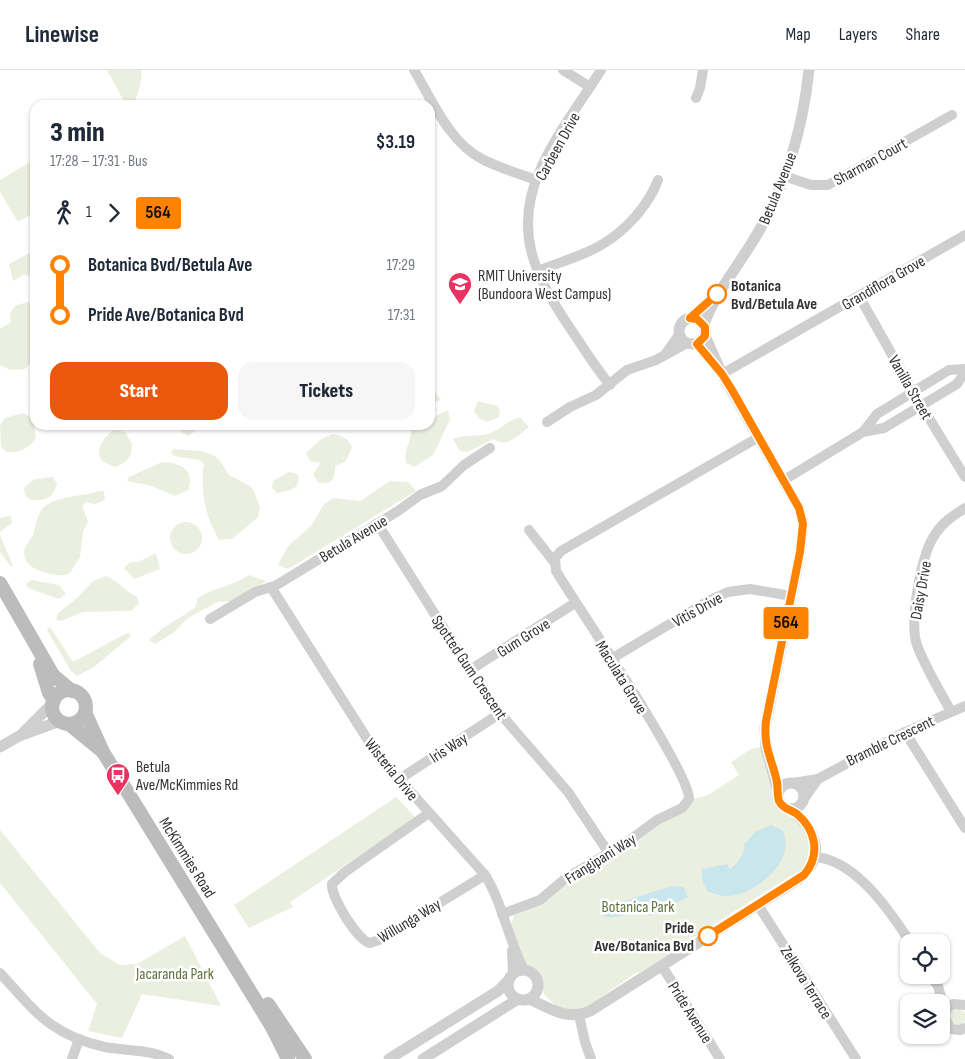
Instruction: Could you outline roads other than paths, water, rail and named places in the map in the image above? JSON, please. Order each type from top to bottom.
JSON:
[{"type":"main road","points":[[0,583],[35,643],[53,675],[83,698],[85,712],[79,720],[65,722],[54,713],[53,702],[45,683],[35,643]]},
{"type":"main road","points":[[53,702],[61,692],[72,691]]},
{"type":"main road","name":"McKimmies Road","points":[[85,712],[103,752],[272,1027],[288,1059]]},
{"type":"main road","name":"McKimmies Road","points":[[65,722],[103,752]]},
{"type":"main road","name":"McKimmies Road","points":[[211,929],[222,938],[306,1059]]},
{"type":"street","points":[[414,70],[432,100]]},
{"type":"street","points":[[563,70],[590,87]]},
{"type":"street","name":"Carbeen Drive","points":[[601,70],[547,156],[536,180],[528,220],[530,245],[537,271],[548,295],[610,385]]},
{"type":"street","points":[[696,98],[703,70]]},
{"type":"street","name":"Betula Avenue","points":[[717,294],[681,324],[694,336],[717,294],[761,228],[784,176],[801,120],[809,70]]},
{"type":"street","points":[[435,104],[452,132],[470,151],[499,167],[536,180]]},
{"type":"street","name":"Sharman Court","points":[[784,176],[816,186],[828,185],[952,116]]},
{"type":"street","points":[[537,271],[596,249],[617,236],[647,204],[658,180]]},
{"type":"street","name":"Grandiflora Grove","points":[[722,374],[965,235]]},
{"type":"street","name":"Vanilla Street","points":[[859,296],[921,406],[965,478]]},
{"type":"street","points":[[690,318],[697,319],[694,336],[722,374],[759,436],[799,508],[803,524],[765,728],[766,749],[774,770],[780,803],[805,821]]},
{"type":"street","points":[[547,422],[570,407],[596,395],[627,370],[656,360],[694,336]]},
{"type":"street","points":[[784,480],[863,432],[884,428],[921,406],[957,384],[965,370],[949,370],[877,414],[863,432]]},
{"type":"street","points":[[554,562],[561,551],[759,436]]},
{"type":"street","name":"Betula Avenue","points":[[210,619],[255,592],[272,587],[420,495],[442,486],[464,465],[490,448]]},
{"type":"street","name":"Daisy Drive","points":[[950,710],[917,645],[914,619],[930,543],[943,523],[965,508]]},
{"type":"street","name":"Spotted Gum Crescent","points":[[377,523],[499,714],[568,792],[608,852]]},
{"type":"street","name":"Maculata Grove","points":[[529,530],[554,562],[556,571],[666,746],[689,794]]},
{"type":"street","name":"Wisteria Drive","points":[[272,587],[376,753],[484,875],[495,894],[502,914],[512,948],[515,974]]},
{"type":"street","name":"Vitis Drive","points":[[611,659],[710,600],[728,592],[750,589],[791,596]]},
{"type":"street","name":"Gum Grove","points":[[470,670],[576,603]]},
{"type":"street","points":[[19,736],[53,702]]},
{"type":"street","name":"Bramble Crescent","points":[[792,783],[818,779],[905,732],[950,710],[965,706]]},
{"type":"street","name":"Iris Way","points":[[398,780],[499,714]]},
{"type":"street","points":[[0,747],[19,736],[65,722]]},
{"type":"street","points":[[905,732],[965,828]]},
{"type":"street","points":[[515,974],[511,994],[564,1014],[579,1015],[590,1011],[804,875],[814,857],[813,836],[805,821],[801,787],[774,770]]},
{"type":"street","name":"Bramble Crescent","points":[[803,801],[818,779]]},
{"type":"street","points":[[778,792],[783,786],[792,783]]},
{"type":"street","name":"Frangipani Way","points":[[502,914],[538,901],[566,878],[584,870],[657,820],[685,806],[689,794]]},
{"type":"street","points":[[790,809],[796,808],[803,801]]},
{"type":"street","name":"Willunga Way","points":[[428,812],[345,872],[332,884],[334,897],[359,936],[370,943],[379,940],[484,875]]},
{"type":"street","points":[[814,857],[832,860],[864,883],[882,901],[905,934]]},
{"type":"street","name":"Zelkova Terrace","points":[[758,905],[856,1059]]},
{"type":"street","name":"Pride Avenue","points":[[662,966],[720,1059]]},
{"type":"street","points":[[0,973],[38,1016],[62,1032],[79,1039],[118,1049],[151,1052],[169,1059]]},
{"type":"street","points":[[389,1059],[498,990],[515,974],[536,976],[538,990],[551,1009]]},
{"type":"street","points":[[938,986],[962,1003]]},
{"type":"street","points":[[938,986],[940,994]]},
{"type":"street","points":[[423,1059],[538,990]]},
{"type":"street","points":[[579,1015],[585,1042],[592,1059]]},
{"type":"street","points":[[960,1029],[965,1036]]},
{"type":"street","points":[[425,1036],[435,1051]]},
{"type":"street","points":[[72,1059],[79,1039]]},
{"type":"water","points":[[771,825],[782,830],[786,841],[784,853],[779,864],[770,875],[749,890],[737,895],[723,896],[707,891],[702,880],[702,869],[727,864],[730,869],[740,860],[745,847],[743,846],[755,832]]},
{"type":"water","points":[[674,886],[684,887],[688,897],[651,916],[635,913],[605,917],[601,910],[603,904],[621,901]]},
{"type":"place","name":"Botanica Bvd/Betula Ave","points":[[717,294]]},
{"type":"place","name":"RMIT University (Bundoora West Campus)","points":[[460,305]]},
{"type":"place","name":"Betula Ave/McKimmies Rd","points":[[118,796]]},
{"type":"place","name":"Pride Ave/Botanica Bvd","points":[[708,936]]},
{"type":"park label","name":"Botanica Park","points":[[638,906]]},
{"type":"park label","name":"Jacaranda Park","points":[[175,973]]}]
